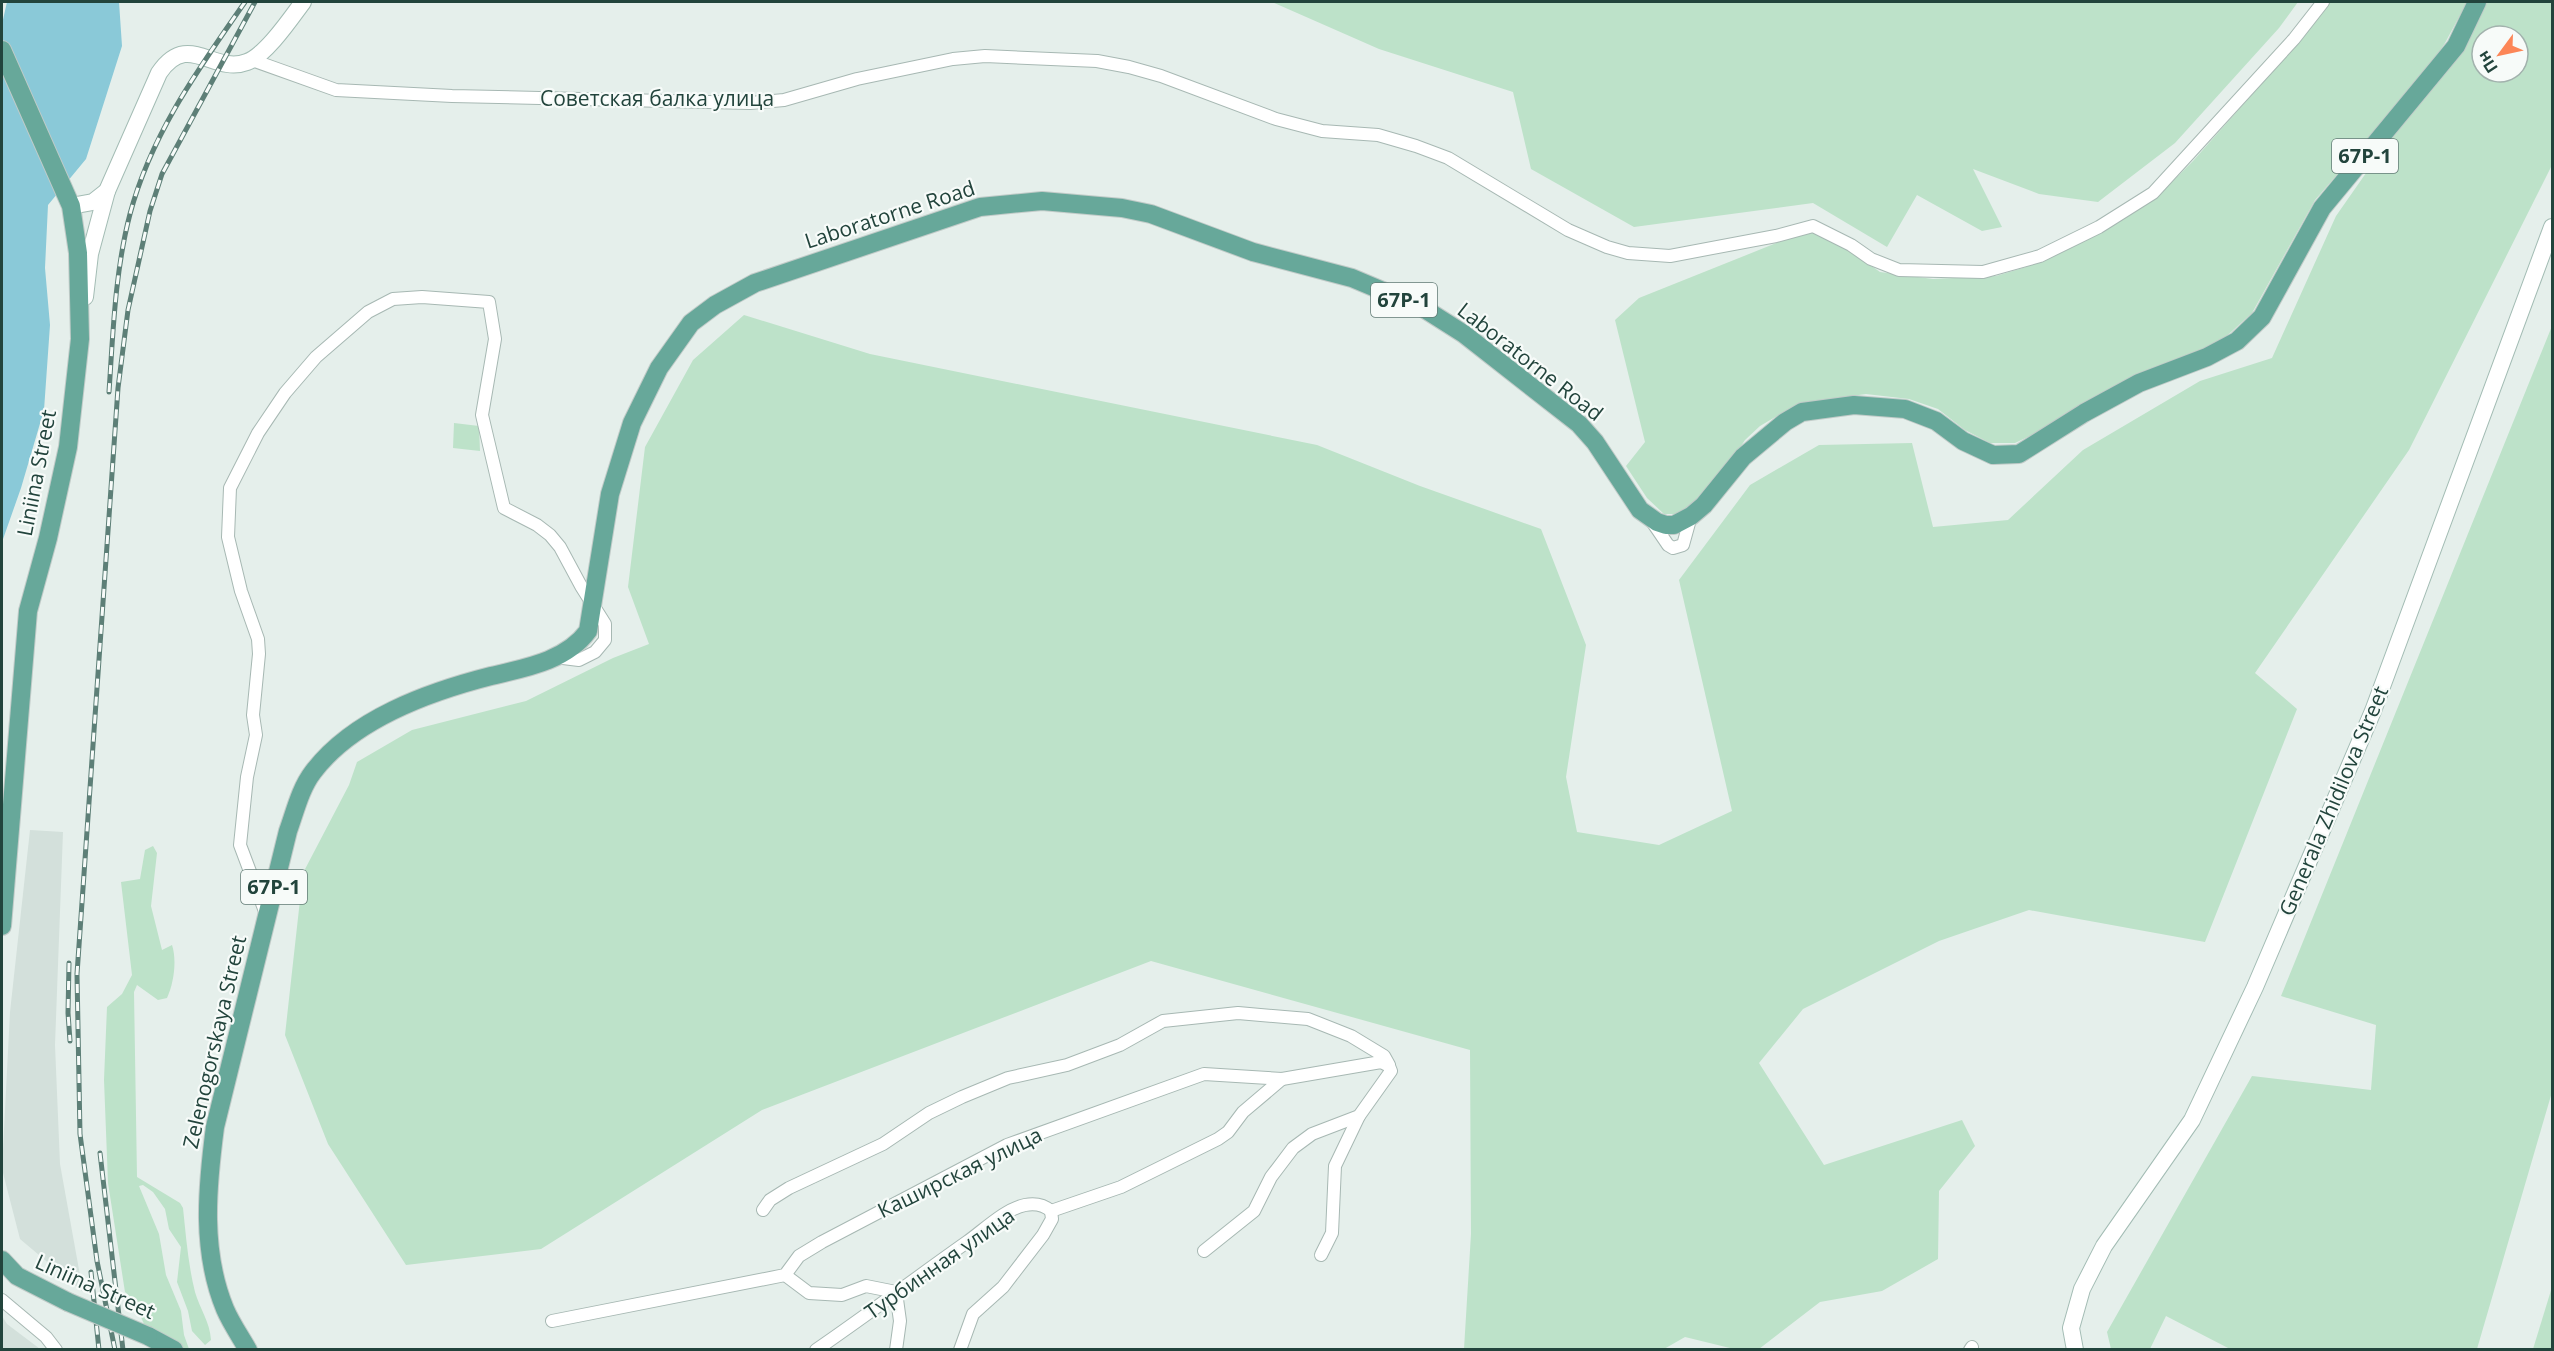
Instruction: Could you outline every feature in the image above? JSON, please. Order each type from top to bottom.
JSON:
[{"type":"main road","points":[[80,339],[90,254],[107,191],[159,73],[171,58],[191,53],[231,64],[252,60],[274,38],[303,2]]},
{"type":"main road","name":"Laboratorne Road","points":[[594,597],[610,494],[632,423],[659,368],[692,323],[715,305],[755,283],[980,207],[1042,201],[1122,208],[1151,214],[1253,252],[1352,278],[1423,308],[1464,334],[1579,424],[1595,442],[1640,510],[1666,525],[1674,525],[1691,516],[1704,505],[1743,457],[1771,432],[1802,412],[1854,405],[1905,409],[1936,421],[1963,441],[1993,455],[2019,454],[2084,413],[2139,383],[2207,357],[2237,341],[2262,317],[2322,208],[2456,46],[2477,2]]},
{"type":"main road","name":"Liniina Street","points":[[2,50],[68,199],[78,253],[80,339],[68,447],[48,538],[28,611],[2,899],[2,926]]},
{"type":"main road","points":[[68,199],[93,202],[107,191]]},
{"type":"main road","name":"Generala Zhidilova Street","points":[[2075,1350],[2072,1328],[2082,1288],[2104,1246],[2192,1120],[2255,987],[2360,743],[2553,227]]},
{"type":"main road","name":"Zelenogorskaya Street","points":[[248,1350],[225,1310],[218,1288],[207,1223],[209,1177],[215,1127],[288,831],[299,798],[312,774],[334,749],[369,724],[401,708],[440,693],[489,677],[522,670],[569,651],[588,631],[594,597]]},
{"type":"main road","name":"Liniina Street","points":[[2,1260],[17,1276],[174,1350]]},
{"type":"street","name":"Советская балка улица","points":[[252,60],[336,90],[452,96],[750,103],[784,100],[857,79],[953,59],[985,56],[1097,61],[1161,76],[1276,119],[1322,131],[1378,135],[1416,146],[1448,158],[1568,230],[1607,247],[1628,253],[1670,256],[1776,236],[1813,226],[1883,265],[1899,270],[1929,273],[1983,272],[2040,256],[2099,227],[2153,193],[2294,39],[2323,2]]},
{"type":"street","name":"Zelenogorskaya Street","points":[[267,916],[240,845],[247,777],[256,735],[253,715],[259,654],[258,639],[241,591],[228,537],[230,488],[258,433],[285,393],[316,357],[368,312],[393,300],[422,297],[489,302],[495,339],[482,415],[504,508],[537,525],[550,536],[594,597]]},
{"type":"street","points":[[763,1210],[770,1200],[789,1188],[883,1144],[929,1113],[962,1097],[1008,1078],[1067,1065],[1120,1045],[1163,1022],[1238,1013],[1308,1019],[1351,1036],[1384,1056],[1385,1064],[1391,1071],[1359,1116],[1335,1167],[1332,1233],[1321,1255]]},
{"type":"street","name":"Каширская улица","points":[[785,1275],[799,1256],[822,1242],[1007,1145],[1204,1074],[1282,1079],[1385,1064]]},
{"type":"street","points":[[960,1350],[973,1314],[1003,1287],[1043,1235],[1052,1219],[1051,1211],[1121,1187],[1218,1139],[1227,1132],[1243,1112],[1282,1079]]},
{"type":"street","points":[[1204,1251],[1254,1211],[1264,1194],[1270,1177],[1293,1148],[1312,1134],[1359,1116]]},
{"type":"street","name":"Турбинная улица","points":[[816,1350],[877,1309],[896,1292],[1001,1217],[1024,1205],[1037,1204],[1051,1211]]},
{"type":"street","points":[[552,1321],[785,1275],[809,1293],[842,1295],[866,1286],[896,1292],[900,1321],[896,1350]]},
{"type":"street","points":[[2,1300],[46,1337],[56,1350]]},
{"type":"shaded area","points":[[30,830],[63,832],[55,1045],[60,1164],[83,1292],[20,1239],[2,1169],[10,1012]]},
{"type":"shaded area","points":[[2,1316],[7,1324],[40,1349],[2,1349]]},
{"type":"green space","points":[[1272,2],[2298,2],[2279,28],[2175,143],[2098,202],[2039,194],[1973,169],[2002,227],[1982,231],[1917,195],[1887,247],[1813,203],[1634,227],[1531,169],[1513,92],[1379,49]]},
{"type":"green space","points":[[2330,2],[2467,2],[2426,72],[2315,200],[2252,313],[2220,342],[2113,388],[2015,443],[1990,443],[1965,430],[1938,409],[1909,399],[1866,394],[1799,403],[1760,426],[1745,440],[1706,499],[1678,514],[1664,514],[1647,498],[1626,466],[1645,442],[1615,320],[1639,298],[1809,230],[1842,245],[1880,272],[1933,279],[1996,276],[2026,267],[2093,236],[2158,196],[2193,161],[2296,45]]},
{"type":"green space","points":[[2477,2],[2552,2],[2552,165],[2409,450],[2255,673],[2297,709],[2205,942],[2029,910],[1939,941],[1803,1009],[1759,1063],[1824,1165],[1962,1120],[1975,1146],[1939,1191],[1938,1259],[1882,1291],[1820,1302],[1759,1349],[1734,1349],[1685,1337],[1664,1349],[1464,1349],[1471,1234],[1470,1050],[1151,961],[762,1110],[541,1249],[406,1265],[328,1144],[285,1035],[303,873],[349,785],[357,762],[412,730],[526,701],[613,658],[649,644],[628,587],[645,447],[693,360],[744,315],[870,354],[1317,445],[1420,486],[1541,529],[1586,645],[1566,777],[1577,832],[1659,845],[1732,811],[1679,580],[1750,485],[1819,445],[1912,443],[1933,527],[2008,520],[2083,450],[2200,381],[2272,358],[2336,216],[2459,40]]},
{"type":"green space","points":[[2552,326],[2552,1092],[2477,1349],[2230,1349],[2166,1316],[2150,1349],[2111,1349],[2107,1332],[2252,1076],[2371,1090],[2376,1025],[2281,996]]},
{"type":"green space","points":[[454,423],[479,426],[480,451],[453,448]]},
{"type":"green space","points":[[153,846],[157,853],[151,906],[162,950],[172,945],[174,964],[173,979],[167,998],[158,1000],[137,985],[134,992],[137,1177],[180,1203],[183,1208],[193,1282],[210,1333],[211,1340],[205,1345],[192,1331],[188,1311],[177,1282],[181,1247],[169,1229],[165,1209],[153,1192],[143,1185],[139,1186],[159,1234],[166,1275],[181,1311],[184,1335],[189,1349],[155,1349],[133,1299],[125,1292],[108,1183],[104,1080],[107,1007],[122,994],[132,975],[121,882],[140,879],[145,850]]},
{"type":"green space","points":[[2552,1287],[2552,1349],[2533,1349]]},
{"type":"water","points":[[7,2],[119,2],[122,46],[86,159],[48,205],[45,268],[50,325],[44,410],[2,542],[2,24]]},
{"type":"railway","points":[[109,392],[115,302],[121,258],[139,185],[150,156],[178,103],[245,2]]},
{"type":"railway","points":[[115,1350],[97,1261],[80,1134],[77,974],[118,388],[128,310],[150,211],[162,174],[255,2]]},
{"type":"railway","points":[[69,963],[70,1041]]},
{"type":"railway","points":[[100,1153],[123,1350]]},
{"type":"railway","points":[[91,1272],[99,1350]]}]
